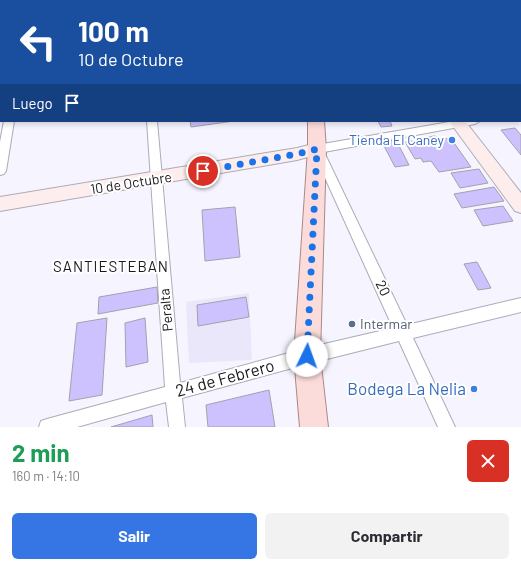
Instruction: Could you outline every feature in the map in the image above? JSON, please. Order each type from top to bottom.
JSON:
[{"type":"main road","points":[[314,427],[307,356],[317,149],[316,122]]},
{"type":"street","points":[[0,171],[9,122]]},
{"type":"street","name":"Peralta","points":[[152,122],[177,427]]},
{"type":"street","points":[[466,122],[521,186]]},
{"type":"street","points":[[466,122],[521,206]]},
{"type":"street","name":"10 de Octubre","points":[[0,204],[156,179],[466,122]]},
{"type":"street","name":"20","points":[[317,149],[447,427]]},
{"type":"street","name":"24 de Febrero","points":[[47,427],[307,356],[521,304]]},
{"type":"shaded area","points":[[249,293],[252,360],[189,363],[186,302]]},
{"type":"building","points":[[190,122],[227,122],[191,127]]},
{"type":"building","points":[[378,122],[390,122],[392,126],[381,127]]},
{"type":"building","points":[[515,128],[521,135],[521,155],[501,130]]},
{"type":"building","points":[[434,136],[452,140],[471,167],[439,172],[431,161],[423,162],[421,158],[415,159],[405,142]]},
{"type":"building","points":[[396,140],[409,165],[395,167],[382,142]]},
{"type":"building","points":[[479,169],[488,183],[460,188],[451,173]]},
{"type":"building","points":[[494,187],[504,201],[462,208],[454,194]]},
{"type":"building","points":[[503,206],[513,221],[483,226],[474,210]]},
{"type":"building","points":[[235,207],[240,257],[205,261],[202,210]]},
{"type":"building","points":[[477,262],[491,288],[478,290],[464,264]]},
{"type":"building","points":[[157,287],[158,303],[98,314],[99,297]]},
{"type":"building","points":[[246,297],[249,317],[198,326],[197,305]]},
{"type":"building","points":[[107,318],[102,395],[69,401],[77,323]]},
{"type":"building","points":[[145,318],[148,362],[126,367],[125,323]]},
{"type":"building","points":[[269,390],[275,427],[208,427],[206,405]]},
{"type":"building","points":[[152,415],[153,427],[111,427]]},
{"type":"place","name":"Tienda El Caney","points":[[452,140]]},
{"type":"place","name":"Intermar","points":[[352,324]]},
{"type":"place","name":"Bodega La Nelia","points":[[474,389]]},
{"type":"district","name":"SANTIESTEBAN","points":[[111,267]]},
{"type":"route","points":[[203,171],[317,149],[307,356]]}]
